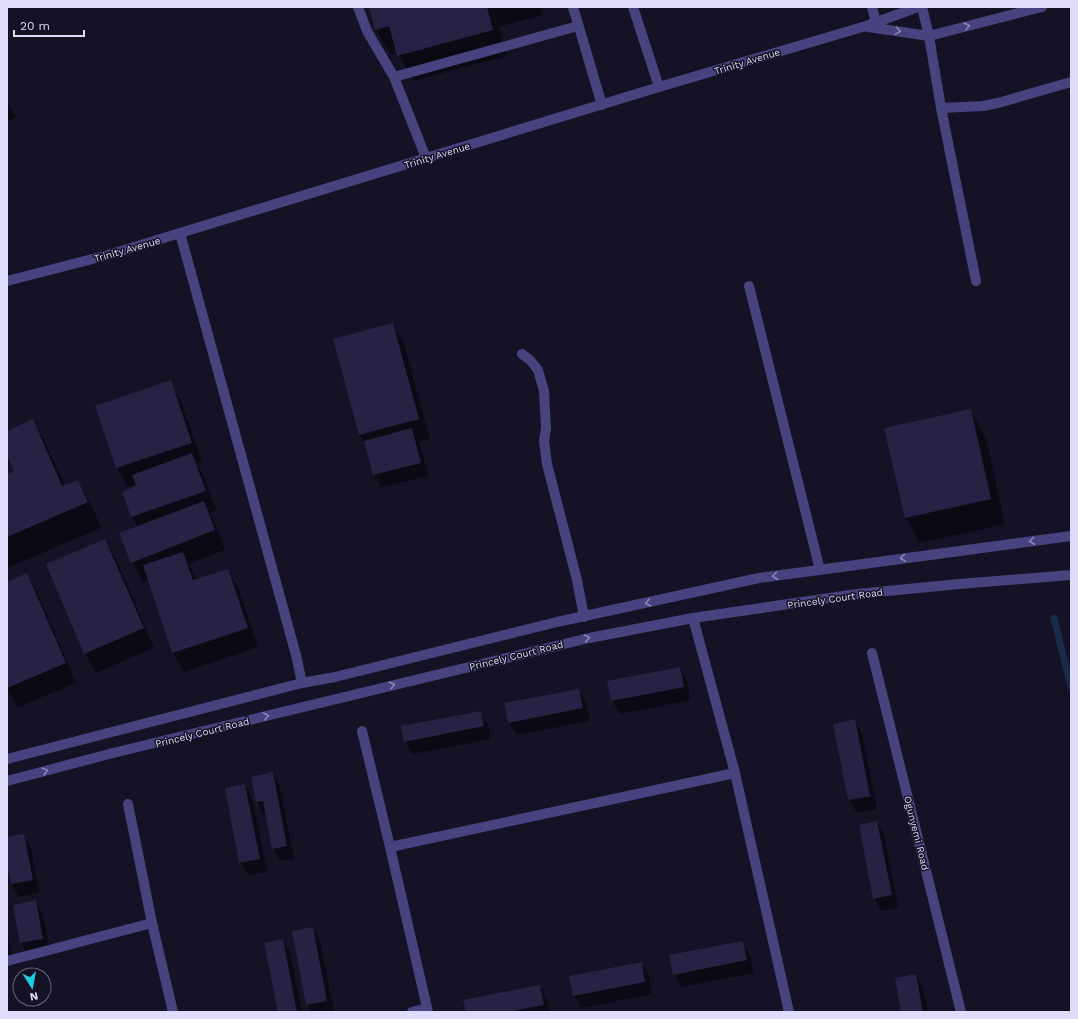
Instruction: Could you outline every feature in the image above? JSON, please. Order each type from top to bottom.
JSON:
[{"type":"street","points":[[358,7],[367,31],[394,77],[426,158]]},
{"type":"street","points":[[573,7],[602,105]]},
{"type":"street","points":[[633,7],[660,87]]},
{"type":"street","points":[[872,7],[871,25],[929,36],[1042,7]]},
{"type":"street","name":"Trinity Avenue","points":[[7,281],[108,255],[660,87],[871,25],[918,7]]},
{"type":"street","points":[[922,7],[929,36],[941,108],[976,281]]},
{"type":"street","points":[[394,77],[578,26]]},
{"type":"street","points":[[941,108],[983,106],[1071,82]]},
{"type":"street","points":[[180,233],[296,655],[302,683]]},
{"type":"street","points":[[749,286],[820,570]]},
{"type":"street","points":[[522,354],[530,360],[538,370],[544,391],[546,428],[544,441],[547,464],[577,580],[584,617]]},
{"type":"street","points":[[7,758],[302,683],[335,677],[557,622],[759,578],[1071,536]]},
{"type":"street","name":"Princely Court Road","points":[[7,782],[113,753],[581,639],[693,618],[857,594],[1071,575]]},
{"type":"street","points":[[693,618],[735,773],[789,1012]]},
{"type":"street","name":"Ogunyemi Road","points":[[872,653],[961,1012]]},
{"type":"street","points":[[362,731],[427,1010],[412,1012]]},
{"type":"street","points":[[390,847],[735,773]]},
{"type":"street","points":[[128,804],[152,923],[173,1012]]},
{"type":"street","points":[[7,961],[152,923]]},
{"type":"building","points":[[369,7],[487,7],[493,30],[397,56],[389,26],[375,30]]},
{"type":"building","points":[[393,323],[419,419],[359,435],[333,339]]},
{"type":"building","points":[[171,380],[192,443],[116,468],[95,406]]},
{"type":"building","points":[[971,409],[991,499],[905,518],[884,428]]},
{"type":"building","points":[[33,419],[62,486],[78,480],[88,502],[7,537],[7,474],[14,471],[7,456],[7,431]]},
{"type":"building","points":[[412,428],[421,463],[373,475],[364,441]]},
{"type":"building","points":[[192,453],[206,491],[131,517],[122,492],[136,486],[132,475]]},
{"type":"building","points":[[204,501],[215,530],[131,563],[119,533]]},
{"type":"building","points":[[105,539],[144,628],[84,654],[46,564]]},
{"type":"building","points":[[183,552],[193,580],[228,569],[248,628],[172,653],[143,565]]},
{"type":"building","points":[[27,573],[66,663],[7,688],[7,582]]},
{"type":"building","points":[[680,667],[684,687],[611,701],[607,681]]},
{"type":"building","points":[[579,689],[583,708],[508,723],[504,703]]},
{"type":"building","points":[[481,711],[484,726],[404,742],[401,726]]},
{"type":"building","points":[[855,719],[870,796],[848,800],[833,724]]},
{"type":"building","points":[[273,772],[287,846],[272,849],[263,801],[256,802],[251,777]]},
{"type":"building","points":[[245,784],[260,859],[239,863],[225,788]]},
{"type":"building","points":[[877,821],[892,895],[873,899],[859,825]]},
{"type":"building","points":[[24,834],[33,880],[11,884],[7,866],[7,837]]},
{"type":"building","points":[[36,900],[43,939],[20,943],[13,905]]},
{"type":"building","points":[[313,927],[327,1001],[306,1005],[292,931]]},
{"type":"building","points":[[283,939],[297,1012],[278,1012],[264,943]]},
{"type":"building","points":[[743,941],[747,960],[673,975],[669,955]]},
{"type":"building","points":[[642,962],[645,982],[573,996],[569,976]]},
{"type":"building","points":[[916,974],[923,1012],[901,1012],[895,978]]},
{"type":"building","points":[[540,985],[544,1005],[507,1012],[466,1012],[463,1000]]},
{"type":"waterway","points":[[1054,618],[1071,687]]}]
